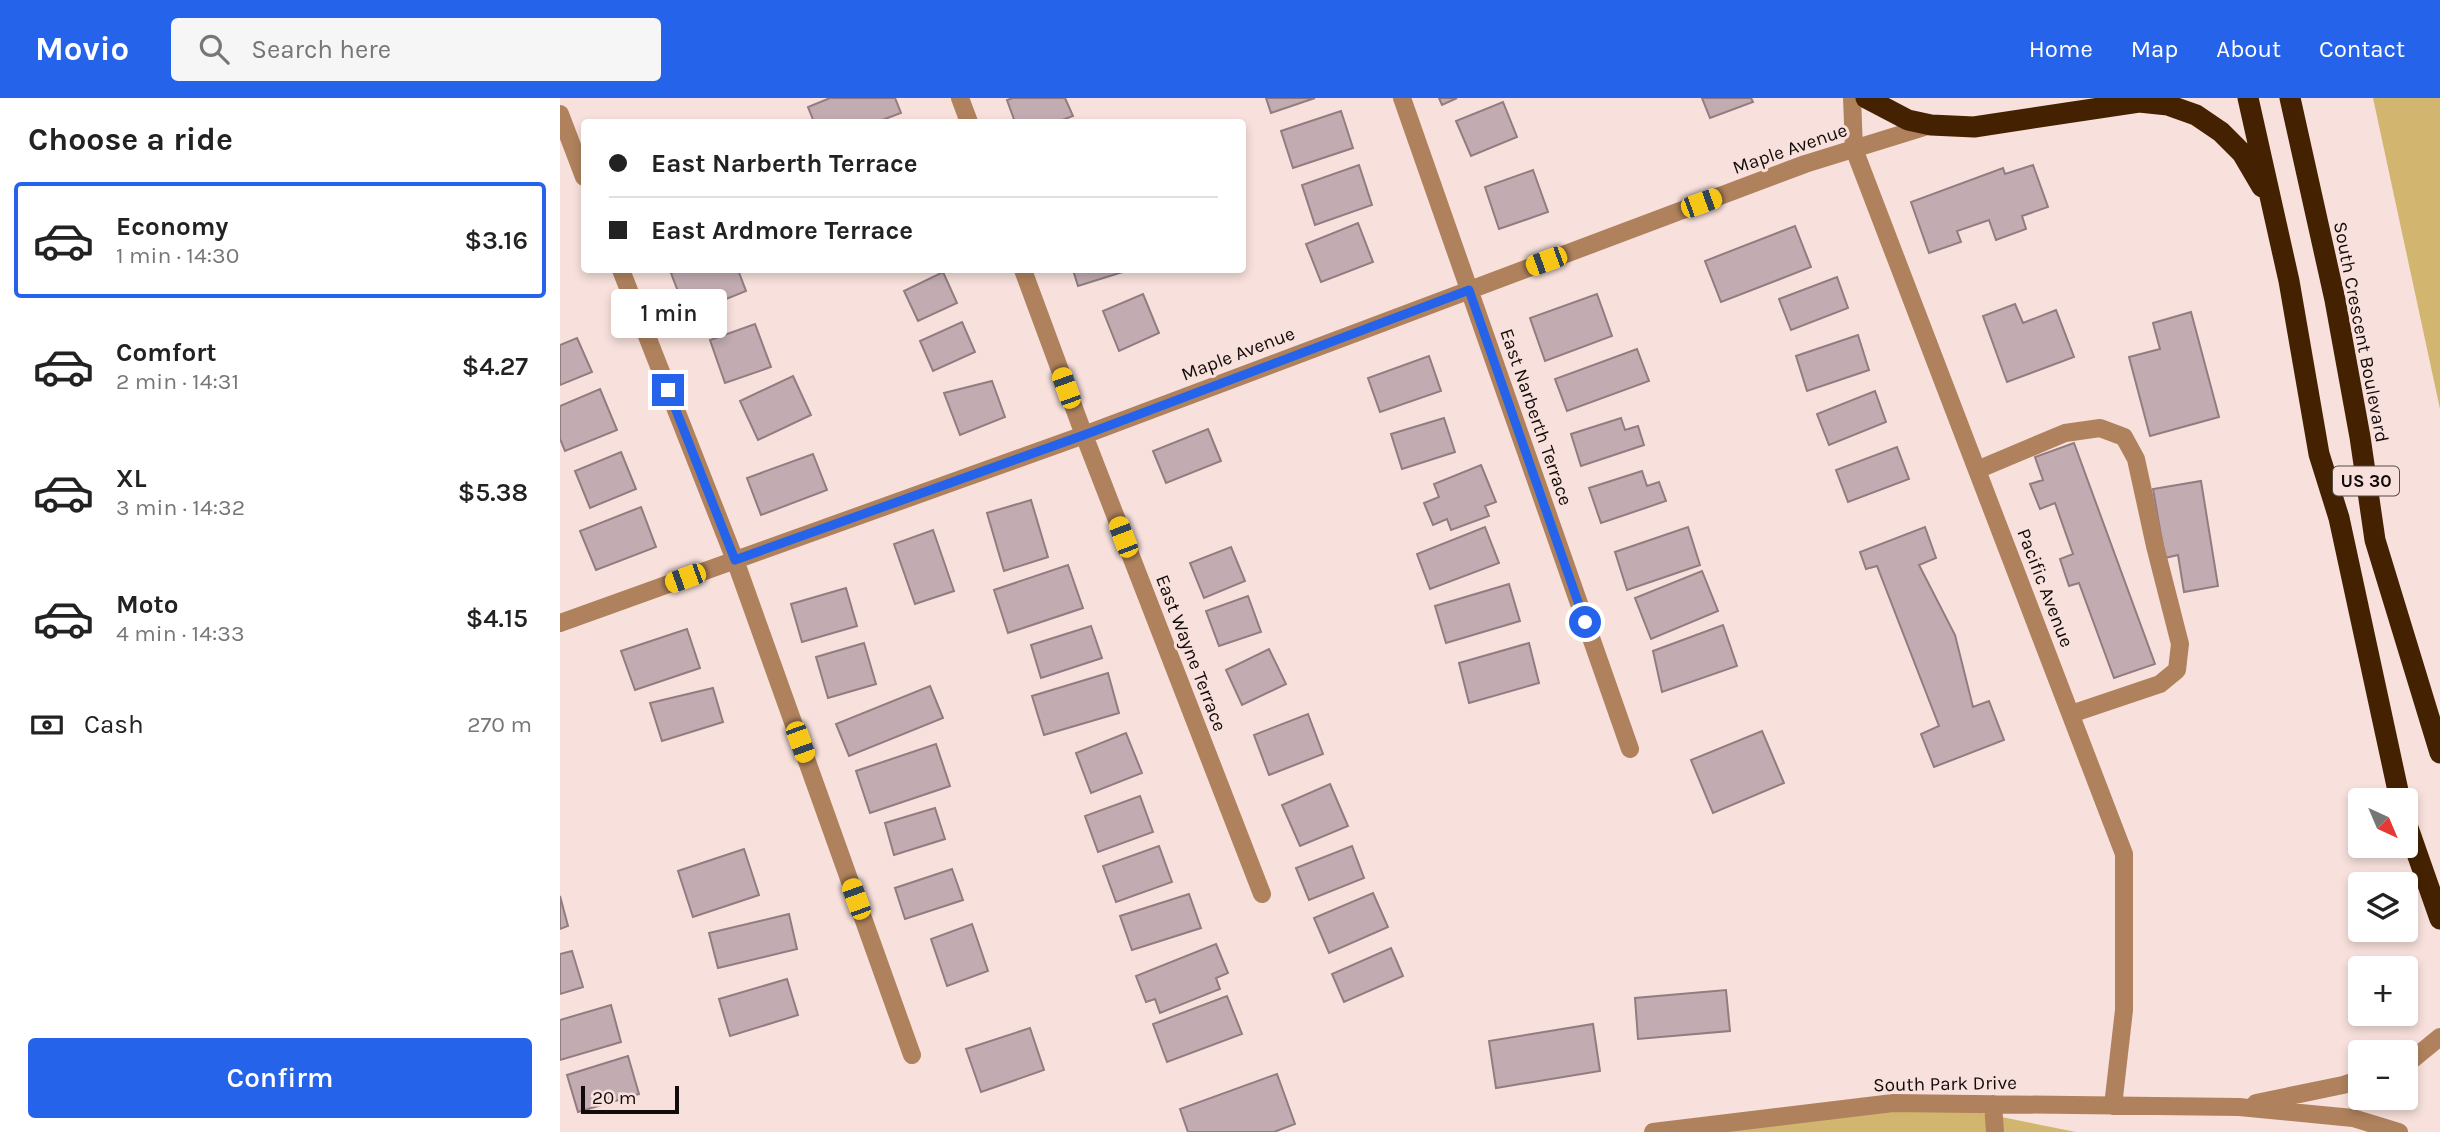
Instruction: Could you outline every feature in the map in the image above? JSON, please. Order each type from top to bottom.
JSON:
[{"type":"highway","points":[[1866,98],[1908,120],[1931,125],[1974,127],[2139,102],[2168,105],[2196,115],[2221,132],[2242,153],[2272,204]]},
{"type":"highway","points":[[2080,111],[2110,98]]},
{"type":"highway","name":"US 30","points":[[2248,98],[2289,281],[2319,454],[2339,518],[2397,788]]},
{"type":"highway","name":"South Crescent Boulevard","points":[[2290,98],[2335,300],[2360,437],[2375,540],[2440,753]]},
{"type":"highway","points":[[2418,856],[2440,919]]},
{"type":"street","points":[[960,98],[968,119]]},
{"type":"street","name":"East Narberth Terrace","points":[[1402,98],[1630,749]]},
{"type":"street","name":"Pacific Avenue","points":[[1852,98],[1854,149],[2124,854],[2124,1010],[2113,1106]]},
{"type":"street","points":[[560,114],[581,169]]},
{"type":"street","name":"Maple Avenue","points":[[560,623],[1084,435],[1792,169],[1931,125]]},
{"type":"street","points":[[622,273],[735,560],[912,1055]]},
{"type":"street","name":"East Wayne Terrace","points":[[1024,273],[1262,894]]},
{"type":"street","points":[[1977,470],[2065,433],[2100,428],[2124,437],[2136,459],[2180,644],[2177,670],[2160,684],[2071,714]]},
{"type":"street","points":[[2418,1055],[2440,1037]]},
{"type":"street","name":"South Park Drive","points":[[2239,1107],[2348,1083]]},
{"type":"street","name":"South Park Drive","points":[[1653,1132],[1893,1103],[2239,1107],[2353,1118],[2399,1132]]},
{"type":"street","points":[[1993,1104],[1995,1132]]},
{"type":"shaded area","points":[[2373,98],[2440,98],[2440,409]]},
{"type":"shaded area","points":[[1932,1103],[2076,1132],[1653,1132]]},
{"type":"building","points":[[830,98],[895,98],[901,113],[885,119],[813,119],[808,107]]},
{"type":"building","points":[[1065,98],[1073,116],[1065,119],[1014,119],[1007,100]]},
{"type":"building","points":[[1266,98],[1315,98],[1271,113]]},
{"type":"building","points":[[1439,98],[1457,98],[1442,105]]},
{"type":"building","points":[[1702,98],[1751,98],[1753,102],[1710,118]]},
{"type":"building","points":[[1503,102],[1517,137],[1471,156],[1456,121]]},
{"type":"building","points":[[1341,111],[1353,148],[1293,168],[1281,131]]},
{"type":"building","points":[[1359,165],[1372,205],[1315,225],[1302,185]]},
{"type":"building","points":[[2033,165],[2048,207],[2022,216],[2026,229],[1996,240],[1989,220],[1957,231],[1961,242],[1929,253],[1911,202],[2003,168],[2005,174]]},
{"type":"building","points":[[1533,170],[1548,212],[1499,229],[1485,187]]},
{"type":"building","points":[[1358,223],[1373,262],[1321,282],[1306,244]]},
{"type":"building","points":[[1795,226],[1811,267],[1721,302],[1705,261]]},
{"type":"building","points":[[671,273],[739,273],[746,291],[687,315]]},
{"type":"building","points":[[943,273],[957,303],[918,321],[904,291]]},
{"type":"building","points":[[1074,273],[1119,273],[1078,286]]},
{"type":"building","points":[[1837,277],[1848,308],[1791,330],[1779,299]]},
{"type":"building","points":[[1143,294],[1159,333],[1119,351],[1103,311]]},
{"type":"building","points":[[1597,294],[1612,336],[1545,361],[1530,318]]},
{"type":"building","points":[[2015,304],[2023,323],[2056,310],[2074,357],[2007,382],[1983,316]]},
{"type":"building","points":[[2191,312],[2219,417],[2150,436],[2129,357],[2160,349],[2153,323]]},
{"type":"building","points":[[962,322],[975,352],[933,371],[920,341]]},
{"type":"building","points":[[755,324],[771,367],[725,383],[710,340]]},
{"type":"building","points":[[1858,335],[1869,370],[1807,391],[1796,356]]},
{"type":"building","points":[[577,338],[592,372],[560,385],[560,345]]},
{"type":"building","points":[[1637,349],[1649,381],[1567,411],[1555,379]]},
{"type":"building","points":[[1429,356],[1441,391],[1380,412],[1368,378]]},
{"type":"building","points":[[793,376],[811,415],[758,440],[740,401]]},
{"type":"building","points":[[992,381],[1005,417],[960,435],[944,393]]},
{"type":"building","points":[[600,389],[617,430],[565,451],[560,439],[560,406]]},
{"type":"building","points":[[1875,391],[1886,422],[1829,445],[1817,414]]},
{"type":"building","points":[[1444,418],[1455,452],[1402,469],[1391,434]]},
{"type":"building","points":[[1621,418],[1625,430],[1638,426],[1644,445],[1581,466],[1571,434]]},
{"type":"building","points":[[1208,429],[1221,461],[1166,483],[1153,451]]},
{"type":"building","points":[[2074,443],[2155,664],[2114,678],[2079,583],[2069,586],[2060,559],[2073,554],[2055,503],[2040,509],[2030,484],[2043,480],[2035,457]]},
{"type":"building","points":[[1897,447],[1909,479],[1848,502],[1836,470]]},
{"type":"building","points":[[621,452],[636,489],[590,508],[575,471]]},
{"type":"building","points":[[813,454],[827,490],[761,515],[747,478]]},
{"type":"building","points":[[1481,465],[1496,502],[1485,506],[1489,516],[1451,530],[1447,519],[1433,525],[1424,503],[1439,497],[1434,484]]},
{"type":"building","points":[[1642,471],[1647,486],[1659,482],[1666,501],[1601,523],[1589,488]]},
{"type":"building","points":[[2201,481],[2218,586],[2184,592],[2178,555],[2165,558],[2153,489]]},
{"type":"building","points":[[1031,500],[1048,557],[1004,571],[987,513]]},
{"type":"building","points":[[641,507],[656,547],[596,570],[580,531]]},
{"type":"building","points":[[1485,527],[1499,563],[1430,589],[1417,554]]},
{"type":"building","points":[[1688,527],[1700,565],[1627,590],[1615,552]]},
{"type":"building","points":[[1925,527],[1936,558],[1919,565],[1955,635],[1973,707],[1989,701],[2004,740],[1934,767],[1921,734],[1939,726],[1877,566],[1866,569],[1860,552]]},
{"type":"building","points":[[933,530],[954,591],[915,604],[894,544]]},
{"type":"building","points":[[1231,547],[1245,581],[1204,598],[1190,563]]},
{"type":"building","points":[[1068,565],[1083,608],[1008,633],[994,590]]},
{"type":"building","points":[[1702,571],[1718,611],[1651,639],[1635,598]]},
{"type":"building","points":[[1509,584],[1520,621],[1446,643],[1435,606]]},
{"type":"building","points":[[846,588],[857,626],[802,642],[791,604]]},
{"type":"building","points":[[1248,596],[1261,632],[1219,646],[1206,611]]},
{"type":"building","points":[[1723,625],[1737,666],[1662,692],[1653,651]]},
{"type":"building","points":[[1091,626],[1102,658],[1041,678],[1031,645]]},
{"type":"building","points":[[687,629],[700,668],[635,690],[621,651]]},
{"type":"building","points":[[864,643],[876,684],[828,698],[816,657]]},
{"type":"building","points":[[1529,643],[1539,683],[1469,703],[1459,663]]},
{"type":"building","points":[[1269,649],[1286,684],[1242,705],[1226,670]]},
{"type":"building","points":[[1108,673],[1119,713],[1044,735],[1032,696]]},
{"type":"building","points":[[930,686],[943,718],[849,756],[836,724]]},
{"type":"building","points":[[713,688],[723,722],[662,741],[650,703]]},
{"type":"building","points":[[1308,714],[1323,754],[1269,775],[1254,735]]},
{"type":"building","points":[[1762,731],[1784,783],[1713,813],[1691,760]]},
{"type":"building","points":[[1126,733],[1142,773],[1091,793],[1076,753]]},
{"type":"building","points":[[936,744],[950,786],[870,813],[856,771]]},
{"type":"building","points":[[1330,784],[1348,826],[1300,846],[1282,805]]},
{"type":"building","points":[[1140,796],[1153,832],[1098,852],[1085,816]]},
{"type":"building","points":[[935,808],[945,839],[894,855],[885,823]]},
{"type":"building","points":[[1159,846],[1172,882],[1116,902],[1103,866]]},
{"type":"building","points":[[1352,846],[1364,878],[1309,900],[1296,868]]},
{"type":"building","points":[[744,849],[759,895],[693,917],[678,871]]},
{"type":"building","points":[[952,869],[963,900],[905,919],[895,888]]},
{"type":"building","points":[[1373,893],[1388,927],[1329,953],[1314,918]]},
{"type":"building","points":[[1189,894],[1201,928],[1132,950],[1120,916]]},
{"type":"building","points":[[560,896],[568,926],[560,929]]},
{"type":"building","points":[[789,914],[797,949],[718,968],[709,933]]},
{"type":"building","points":[[972,924],[988,971],[947,986],[931,939]]},
{"type":"building","points":[[1216,944],[1228,973],[1216,978],[1220,989],[1160,1013],[1155,999],[1146,1002],[1136,976]]},
{"type":"building","points":[[1391,948],[1403,976],[1344,1002],[1332,974]]},
{"type":"building","points":[[572,951],[583,987],[560,994],[560,954]]},
{"type":"building","points":[[787,979],[798,1015],[730,1036],[719,999]]},
{"type":"building","points":[[1726,990],[1730,1031],[1638,1039],[1635,998]]},
{"type":"building","points":[[1227,996],[1242,1034],[1167,1062],[1153,1024]]},
{"type":"building","points":[[611,1005],[621,1042],[560,1060],[560,1020]]},
{"type":"building","points":[[1593,1024],[1600,1071],[1496,1088],[1489,1041]]},
{"type":"building","points":[[1030,1028],[1044,1070],[981,1092],[966,1049]]},
{"type":"building","points":[[628,1056],[639,1094],[578,1112],[567,1075]]},
{"type":"building","points":[[1277,1074],[1295,1124],[1274,1132],[1188,1132],[1180,1109]]},
{"type":"route","points":[[668,390],[735,560],[1084,435],[1469,290],[1585,622]]}]
